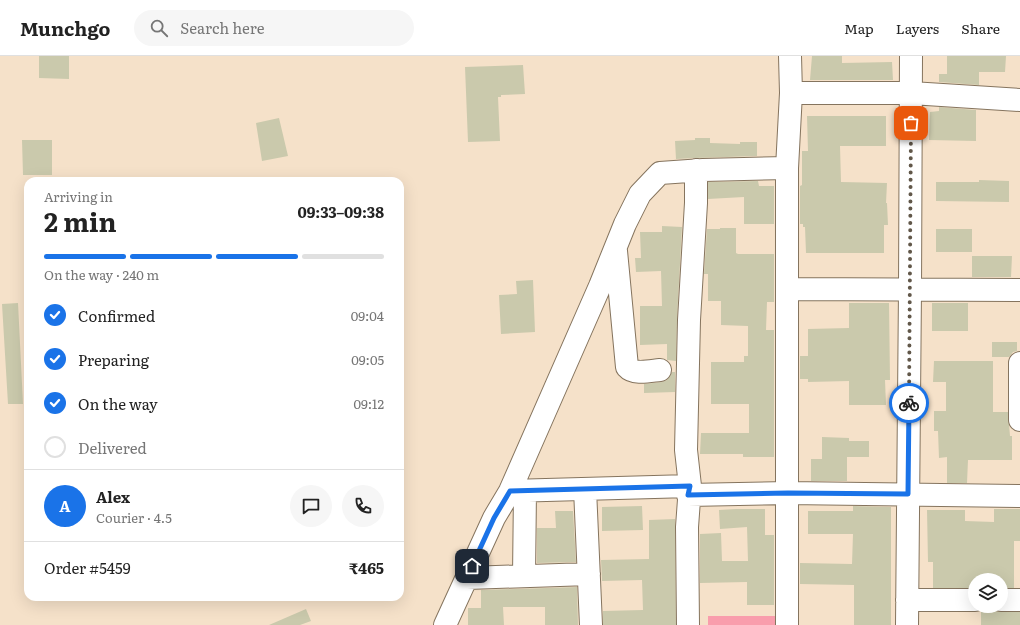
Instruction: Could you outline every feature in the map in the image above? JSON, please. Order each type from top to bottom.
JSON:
[{"type":"street","points":[[787,625],[787,168],[791,93],[790,56]]},
{"type":"street","points":[[907,625],[911,56]]},
{"type":"street","points":[[791,93],[911,93],[1020,100]]},
{"type":"street","points":[[445,625],[494,518],[517,491],[615,248],[640,194],[660,173],[696,170],[787,168]]},
{"type":"street","points":[[688,625],[689,490],[686,442],[689,320],[696,203],[696,170]]},
{"type":"street","points":[[615,248],[627,368],[634,372],[660,370]]},
{"type":"street","points":[[787,289],[1020,290]]},
{"type":"street","points":[[1020,363],[1020,420]]},
{"type":"street","points":[[517,491],[585,489],[689,490],[788,493],[1020,496]]},
{"type":"street","points":[[585,489],[591,625]]},
{"type":"street","points":[[517,491],[524,576]]},
{"type":"street","points":[[467,578],[589,574]]},
{"type":"street","points":[[907,600],[968,600]]},
{"type":"street","points":[[1008,600],[1020,600]]},
{"type":"shaded area","points":[[708,616],[777,616],[776,625],[708,625]]},
{"type":"building","points":[[39,56],[69,56],[69,79],[39,78]]},
{"type":"building","points":[[812,56],[842,56],[842,63],[892,62],[893,80],[810,80]]},
{"type":"building","points":[[947,56],[1006,56],[1005,72],[979,72],[979,85],[939,82],[939,74],[947,74]]},
{"type":"building","points":[[523,65],[525,94],[501,95],[501,97],[498,97],[500,141],[468,142],[465,67]]},
{"type":"building","points":[[939,107],[976,110],[976,141],[929,140],[930,112],[939,111]]},
{"type":"building","points":[[807,116],[886,116],[886,146],[840,146],[841,182],[887,183],[886,203],[888,225],[884,225],[884,253],[806,253],[805,227],[803,227],[803,224],[800,224],[800,186],[802,185],[802,151],[808,151]]},
{"type":"building","points":[[279,118],[288,156],[262,161],[256,123]]},
{"type":"building","points":[[695,138],[710,138],[710,143],[740,144],[740,142],[757,142],[757,156],[676,159],[675,141],[695,140]]},
{"type":"building","points":[[22,140],[52,140],[52,175],[23,175]]},
{"type":"building","points":[[979,180],[1009,181],[1009,202],[936,201],[936,182],[979,182]]},
{"type":"building","points":[[758,181],[759,186],[774,186],[774,224],[744,224],[744,197],[708,199],[708,182]]},
{"type":"building","points":[[662,226],[682,227],[676,361],[667,360],[667,344],[640,345],[640,306],[662,306],[661,271],[636,272],[635,258],[641,258],[640,232],[662,232]]},
{"type":"building","points":[[736,228],[736,253],[738,254],[774,254],[774,302],[767,302],[766,330],[774,330],[774,457],[743,457],[743,454],[700,454],[701,433],[749,433],[749,404],[711,404],[711,362],[744,362],[744,356],[748,356],[748,326],[721,325],[721,301],[708,301],[708,274],[704,274],[707,229]]},
{"type":"building","points":[[936,229],[972,229],[972,252],[936,252]]},
{"type":"building","points":[[972,256],[1012,256],[1011,277],[972,277]]},
{"type":"building","points":[[533,280],[535,332],[501,334],[499,295],[517,294],[516,281]]},
{"type":"building","points":[[18,303],[23,404],[8,404],[2,304]]},
{"type":"building","points":[[849,303],[889,303],[890,380],[885,380],[886,405],[849,405],[849,381],[808,382],[808,379],[800,379],[800,356],[808,356],[808,329],[849,328]]},
{"type":"building","points":[[932,303],[968,303],[968,331],[932,331]]},
{"type":"building","points":[[992,342],[1017,342],[1017,351],[1013,352],[1009,357],[992,357]]},
{"type":"building","points":[[934,361],[993,361],[993,412],[1008,412],[1010,436],[1012,436],[1012,460],[968,460],[967,483],[947,483],[947,457],[939,458],[938,431],[934,431],[934,411],[946,411],[946,382],[933,382]]},
{"type":"building","points":[[672,372],[675,372],[675,392],[644,393],[644,384],[667,380]]},
{"type":"building","points":[[822,437],[849,438],[849,441],[869,441],[869,457],[847,457],[847,481],[811,481],[811,459],[822,459]]},
{"type":"building","points":[[642,506],[643,530],[602,531],[602,507]]},
{"type":"building","points":[[853,506],[891,507],[891,625],[854,625],[854,585],[800,584],[800,563],[852,564],[853,534],[808,534],[808,511],[853,511]]},
{"type":"building","points":[[765,509],[765,535],[774,535],[774,605],[747,605],[747,582],[700,583],[700,534],[721,533],[722,561],[748,561],[747,527],[720,529],[719,510]]},
{"type":"building","points":[[994,509],[1020,509],[1020,541],[1014,541],[1014,588],[1008,588],[1008,573],[968,573],[968,588],[933,588],[933,562],[928,562],[927,510],[965,510],[965,521],[994,522]]},
{"type":"building","points":[[555,511],[573,511],[576,562],[537,563],[537,528],[556,528]]},
{"type":"building","points":[[675,519],[676,625],[603,625],[603,611],[643,610],[642,580],[602,581],[601,560],[649,559],[649,520]]},
{"type":"building","points":[[577,587],[578,625],[545,625],[545,607],[503,607],[504,625],[468,625],[468,608],[481,608],[481,590]]},
{"type":"building","points":[[306,609],[311,621],[300,625],[269,625]]},
{"type":"building","points":[[1020,612],[1020,625],[981,625],[981,613]]},
{"type":"way so far","points":[[909,403],[911,123]]},
{"type":"route","points":[[472,566],[494,518],[510,491],[690,486],[688,495],[788,493],[908,494],[909,403]]}]
